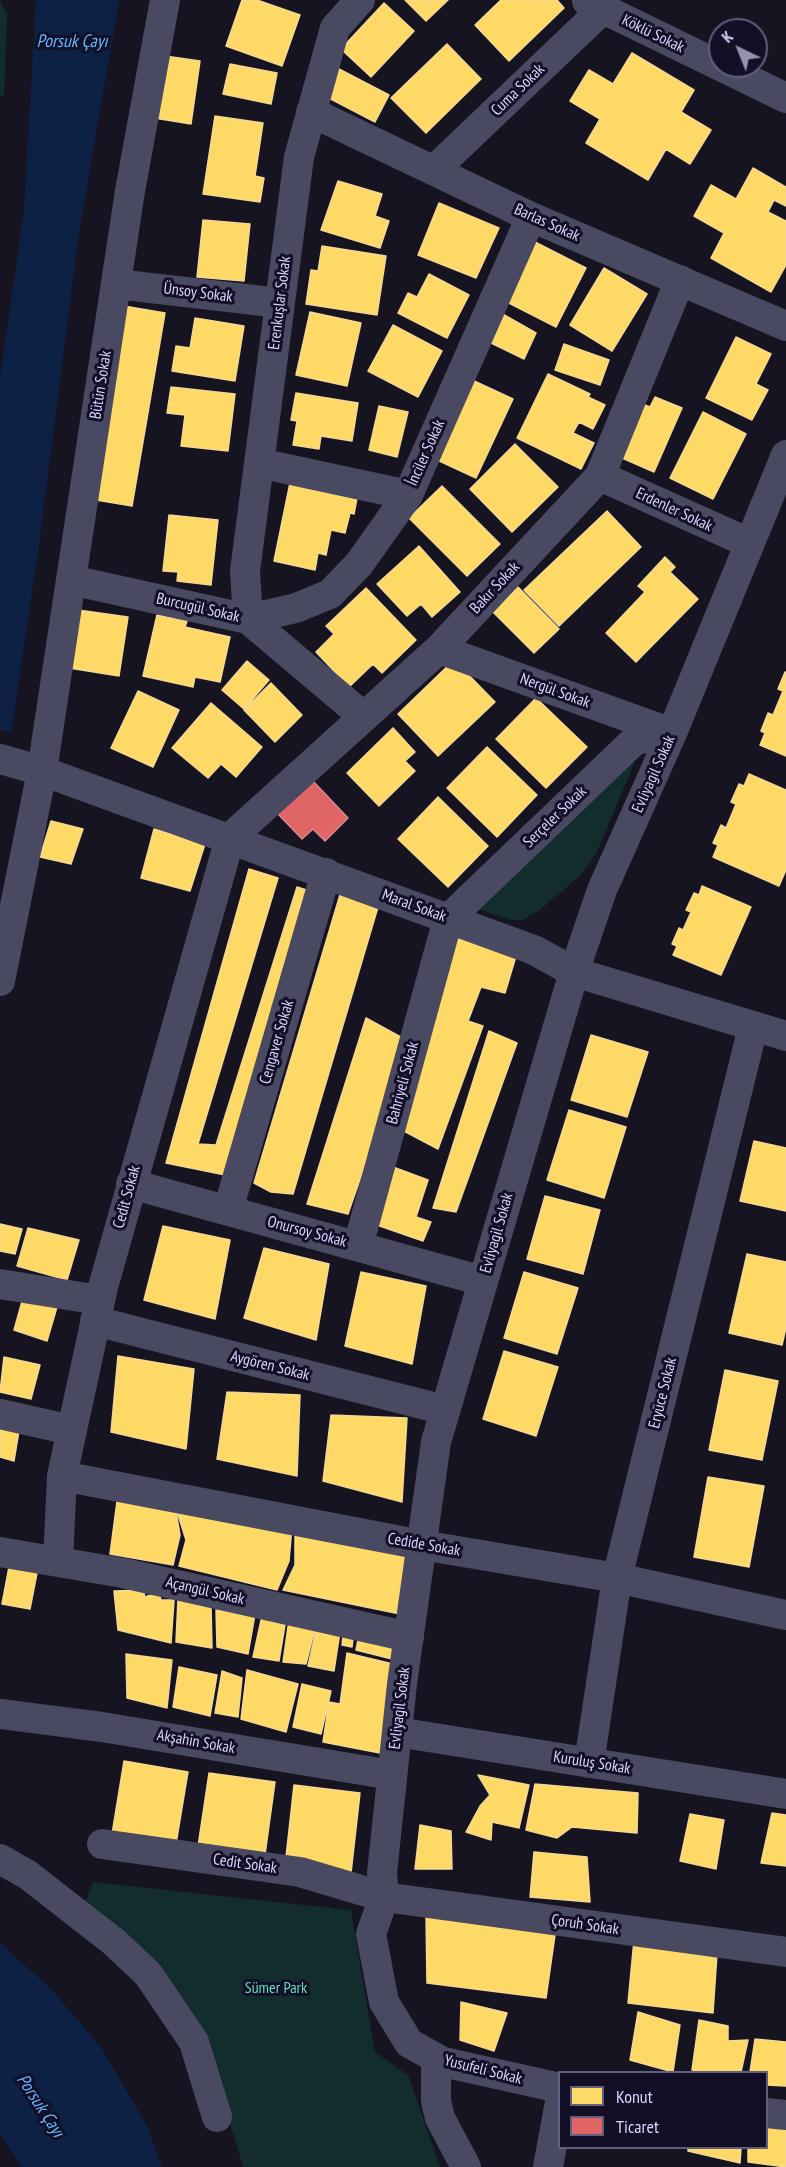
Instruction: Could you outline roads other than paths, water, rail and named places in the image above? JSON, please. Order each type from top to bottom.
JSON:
[{"type":"street","name":"Bütün Sokak","points":[[0,981],[42,771],[116,284],[165,0]]},
{"type":"street","name":"Erenkuşlar Sokak","points":[[248,620],[245,571],[299,157],[335,28],[360,0]]},
{"type":"street","name":"Köklü Sokak","points":[[594,5],[786,98]]},
{"type":"street","name":"Cuma Sokak","points":[[434,170],[594,5]]},
{"type":"street","name":"Barlas Sokak","points":[[311,112],[531,217],[786,326]]},
{"type":"street","name":"İnciler Sokak","points":[[248,620],[296,608],[330,594],[359,564],[408,495],[531,217]]},
{"type":"street","name":"Bakır Sokak","points":[[230,838],[439,649],[600,476],[680,280]]},
{"type":"street","name":"Ünsoy Sokak","points":[[116,284],[280,303]]},
{"type":"street","name":"Evliyagil Sokak","points":[[409,2043],[384,2002],[371,1934],[384,1897],[382,1873],[392,1775],[436,1442],[574,972],[602,890],[672,733],[749,543],[779,490],[786,454]]},
{"type":"street","points":[[259,463],[408,495]]},
{"type":"street","name":"Erdenler Sokak","points":[[600,476],[749,543]]},
{"type":"street","name":"Burcugül Sokak","points":[[71,580],[248,620],[364,717]]},
{"type":"street","name":"Nergül Sokak","points":[[439,649],[672,733]]},
{"type":"street","name":"Serçeler Sokak","points":[[448,919],[635,740],[672,733]]},
{"type":"street","name":"Maral Sokak","points":[[1,760],[42,771],[326,873],[534,950],[574,972],[786,1036]]},
{"type":"street","name":"Cedit Sokak","points":[[58,1562],[62,1476],[97,1311],[230,838]]},
{"type":"street","name":"Cengaver Sokak","points":[[228,1210],[326,873]]},
{"type":"street","name":"Bahriyeli Sokak","points":[[358,1246],[448,919]]},
{"type":"street","name":"Eryüce Sokak","points":[[589,1763],[617,1578],[753,1027]]},
{"type":"street","name":"Onursoy Sokak","points":[[131,1184],[483,1281]]},
{"type":"street","name":"Aygören Sokak","points":[[0,1284],[445,1410]]},
{"type":"street","points":[[0,1414],[71,1430]]},
{"type":"street","name":"Cedide Sokak","points":[[62,1476],[422,1545],[617,1578],[786,1615]]},
{"type":"street","name":"Açangül Sokak","points":[[0,1552],[123,1573],[409,1636]]},
{"type":"street","name":"Akşahin Sokak","points":[[0,1714],[102,1727],[392,1775]]},
{"type":"street","name":"Kuruluş Sokak","points":[[397,1732],[786,1794]]},
{"type":"street","name":"Cedit Sokak","points":[[102,1844],[300,1872],[384,1897]]},
{"type":"street","points":[[0,1859],[28,1875],[114,1942],[148,1974],[194,2042],[217,2117]]},
{"type":"street","name":"Çoruh Sokak","points":[[384,1897],[786,1952]]},
{"type":"street","name":"Yusufeli Sokak","points":[[409,2043],[443,2062],[558,2088]]},
{"type":"street","points":[[436,2058],[436,2101],[440,2118],[466,2167]]},
{"type":"street","points":[[548,2167],[558,2113]]},
{"type":"street","points":[[768,2113],[786,2115]]},
{"type":"water","name":"Porsuk Çayı","points":[[36,0],[119,0],[78,240],[38,552],[11,733],[0,729],[0,377],[24,211]]},
{"type":"water","name":"Porsuk Çayı","points":[[0,1943],[53,1991],[102,2049],[147,2126],[162,2167],[21,2167],[0,2133]]},
{"type":"park label","name":"Sümer Park","points":[[276,1988]]}]
